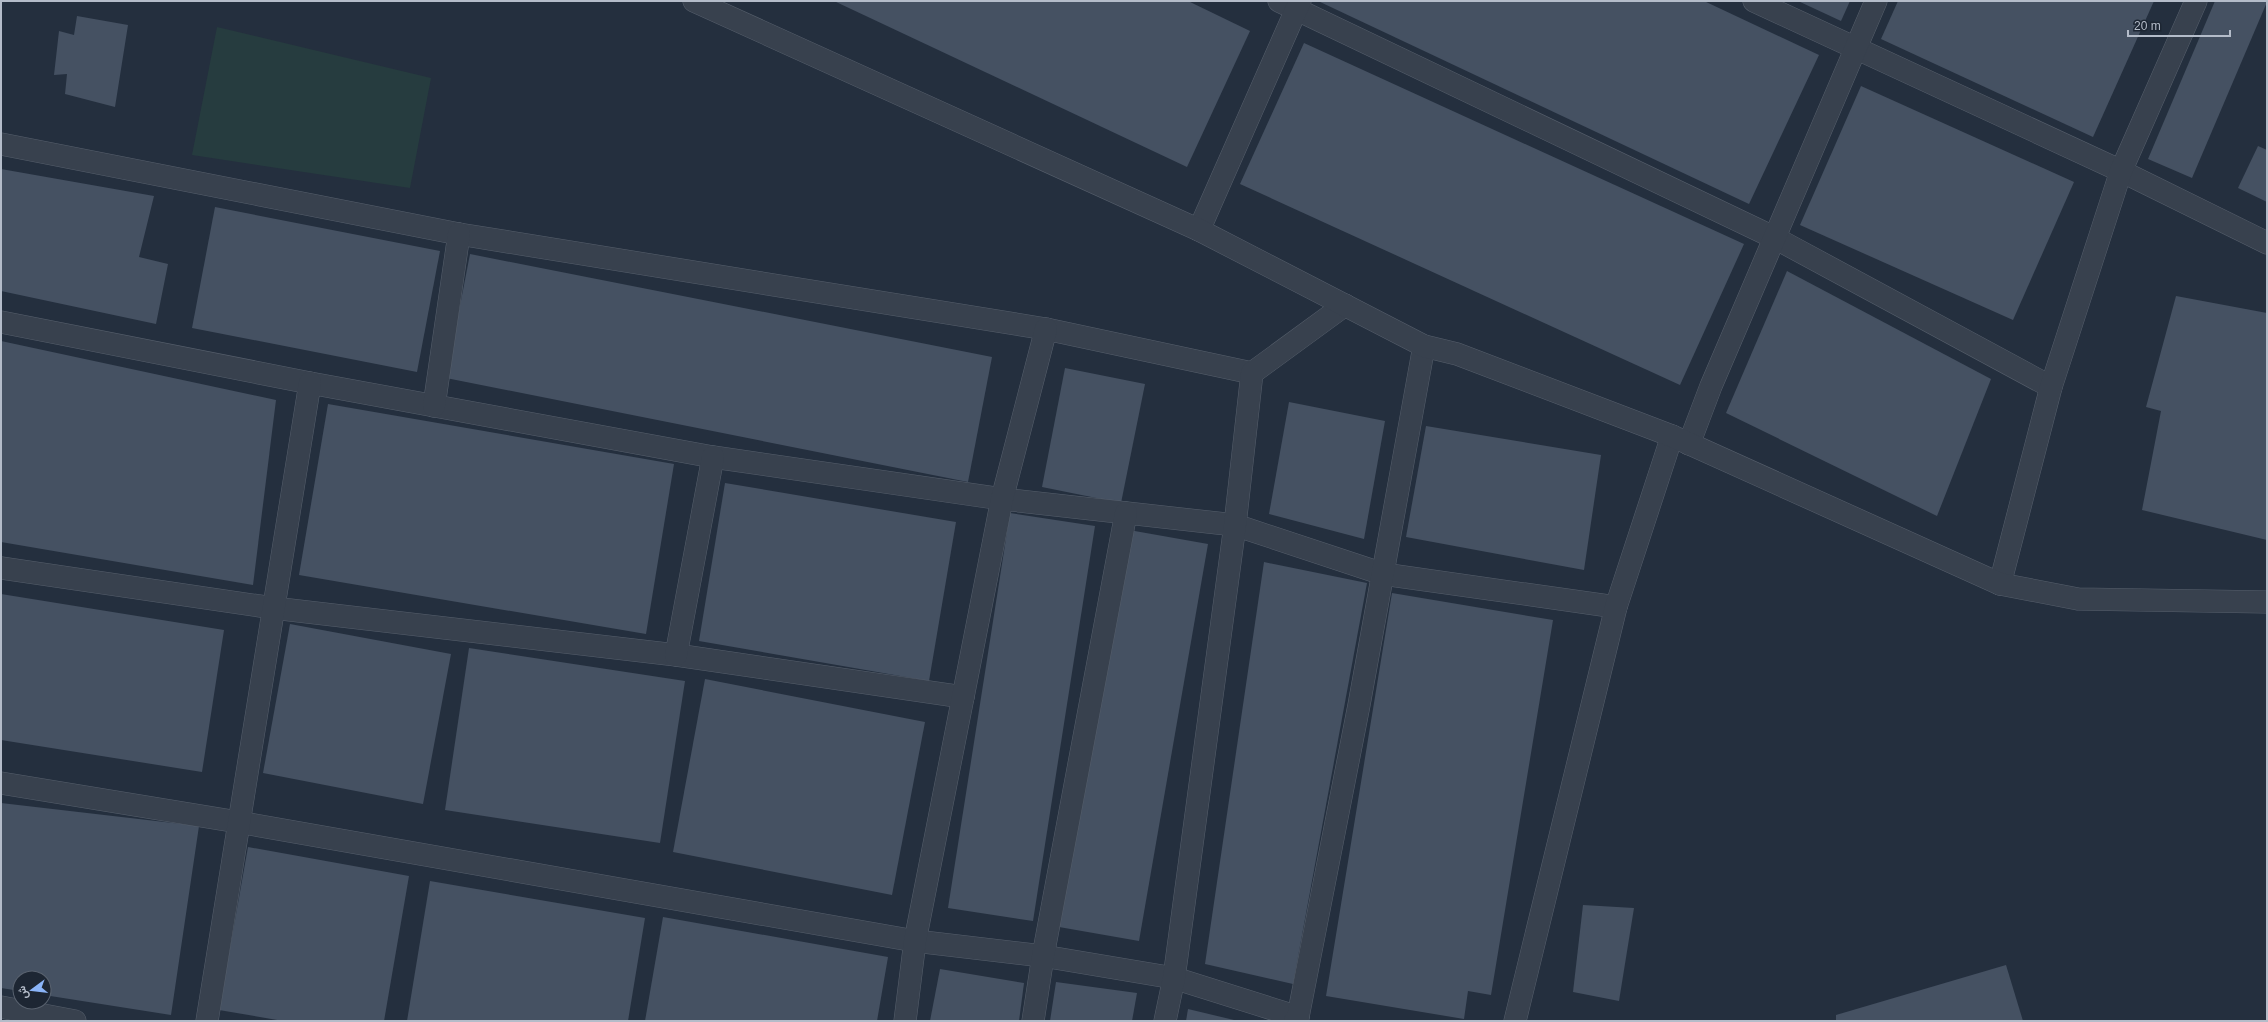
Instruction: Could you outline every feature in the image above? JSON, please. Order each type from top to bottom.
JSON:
[{"type":"street","points":[[694,1],[1199,230],[1424,346],[1457,354],[1680,440],[2000,584],[2078,599],[2267,602]]},
{"type":"street","points":[[1754,1],[2121,171],[2267,244]]},
{"type":"street","points":[[1514,1021],[1616,607],[1680,440],[1710,386],[1876,1]]},
{"type":"street","points":[[2000,584],[2051,387],[2121,171],[2193,2]]},
{"type":"street","points":[[1199,230],[1292,4],[1775,238],[2051,387]]},
{"type":"street","points":[[1,144],[459,234],[1046,329],[1252,373]]},
{"type":"street","points":[[434,406],[459,234]]},
{"type":"street","points":[[1165,1021],[1174,978],[1235,526],[1252,373],[1345,305]]},
{"type":"street","points":[[1,322],[310,383],[713,457],[1002,500],[1235,526],[1383,574],[1616,607]]},
{"type":"street","points":[[905,1021],[915,941],[1002,500],[1046,329]]},
{"type":"street","points":[[1,783],[238,822],[915,941],[1043,956],[1174,978],[1297,1019],[1383,574],[1424,346]]},
{"type":"street","points":[[207,1021],[310,383]]},
{"type":"street","points":[[676,656],[713,457]]},
{"type":"street","points":[[1033,1021],[1043,956],[1126,513]]},
{"type":"street","points":[[1,568],[273,608],[676,656],[963,697]]},
{"type":"street","points":[[1,1007],[75,1021]]},
{"type":"green space","points":[[217,27],[431,78],[410,188],[192,155]]},
{"type":"building","points":[[834,1],[1188,1],[1250,31],[1187,167]]},
{"type":"building","points":[[1318,1],[1704,1],[1819,55],[1749,204]]},
{"type":"building","points":[[1798,1],[1850,1],[1841,21]]},
{"type":"building","points":[[1898,1],[2154,1],[2093,137],[1881,39]]},
{"type":"building","points":[[2215,1],[2267,2],[2192,178],[2148,159]]},
{"type":"building","points":[[77,16],[128,25],[115,107],[65,94],[67,74],[54,75],[59,31],[74,35]]},
{"type":"building","points":[[1304,43],[1744,244],[1680,385],[1240,184]]},
{"type":"building","points":[[1861,86],[2074,182],[2013,320],[1800,225]]},
{"type":"building","points":[[2258,146],[2267,150],[2267,202],[2238,188]]},
{"type":"building","points":[[1,169],[154,196],[139,257],[168,264],[156,324],[1,291]]},
{"type":"building","points":[[215,207],[440,251],[417,372],[192,328]]},
{"type":"building","points":[[470,254],[992,357],[968,482],[446,378]]},
{"type":"building","points":[[1787,271],[1991,379],[1937,516],[1726,413]]},
{"type":"building","points":[[2176,296],[2267,313],[2267,540],[2142,510],[2161,411],[2146,407]]},
{"type":"building","points":[[1,341],[276,400],[253,585],[1,542]]},
{"type":"building","points":[[1065,368],[1145,384],[1121,503],[1042,487]]},
{"type":"building","points":[[1289,402],[1385,421],[1364,539],[1269,514]]},
{"type":"building","points":[[328,404],[674,464],[646,634],[299,575]]},
{"type":"building","points":[[1426,426],[1601,455],[1584,570],[1406,537]]},
{"type":"building","points":[[725,483],[956,522],[929,681],[699,641]]},
{"type":"building","points":[[1010,513],[1095,526],[1033,921],[948,908]]},
{"type":"building","points":[[1129,530],[1208,544],[1139,941],[1059,927]]},
{"type":"building","points":[[1264,562],[1367,583],[1293,984],[1205,964]]},
{"type":"building","points":[[1392,593],[1553,620],[1491,995],[1468,991],[1464,1019],[1326,996]]},
{"type":"building","points":[[1,594],[224,630],[202,772],[1,740]]},
{"type":"building","points":[[290,624],[451,654],[423,804],[263,773]]},
{"type":"building","points":[[469,648],[685,681],[660,843],[445,810]]},
{"type":"building","points":[[705,679],[925,722],[892,895],[673,852]]},
{"type":"building","points":[[1,803],[199,826],[171,1015],[52,996],[52,970],[12,970],[12,990],[1,988]]},
{"type":"building","points":[[248,847],[409,876],[384,1021],[283,1021],[219,1010]]},
{"type":"building","points":[[430,881],[645,918],[628,1021],[407,1021]]},
{"type":"building","points":[[1583,905],[1634,908],[1619,1001],[1573,992]]},
{"type":"building","points":[[663,917],[888,957],[877,1021],[645,1021]]},
{"type":"building","points":[[2006,965],[2023,1021],[1836,1021],[1836,1015]]},
{"type":"building","points":[[940,969],[1024,983],[1019,1021],[930,1021]]},
{"type":"building","points":[[1056,982],[1137,993],[1132,1021],[1050,1021]]},
{"type":"building","points":[[1188,1009],[1234,1020],[1234,1021],[1186,1021]]}]
